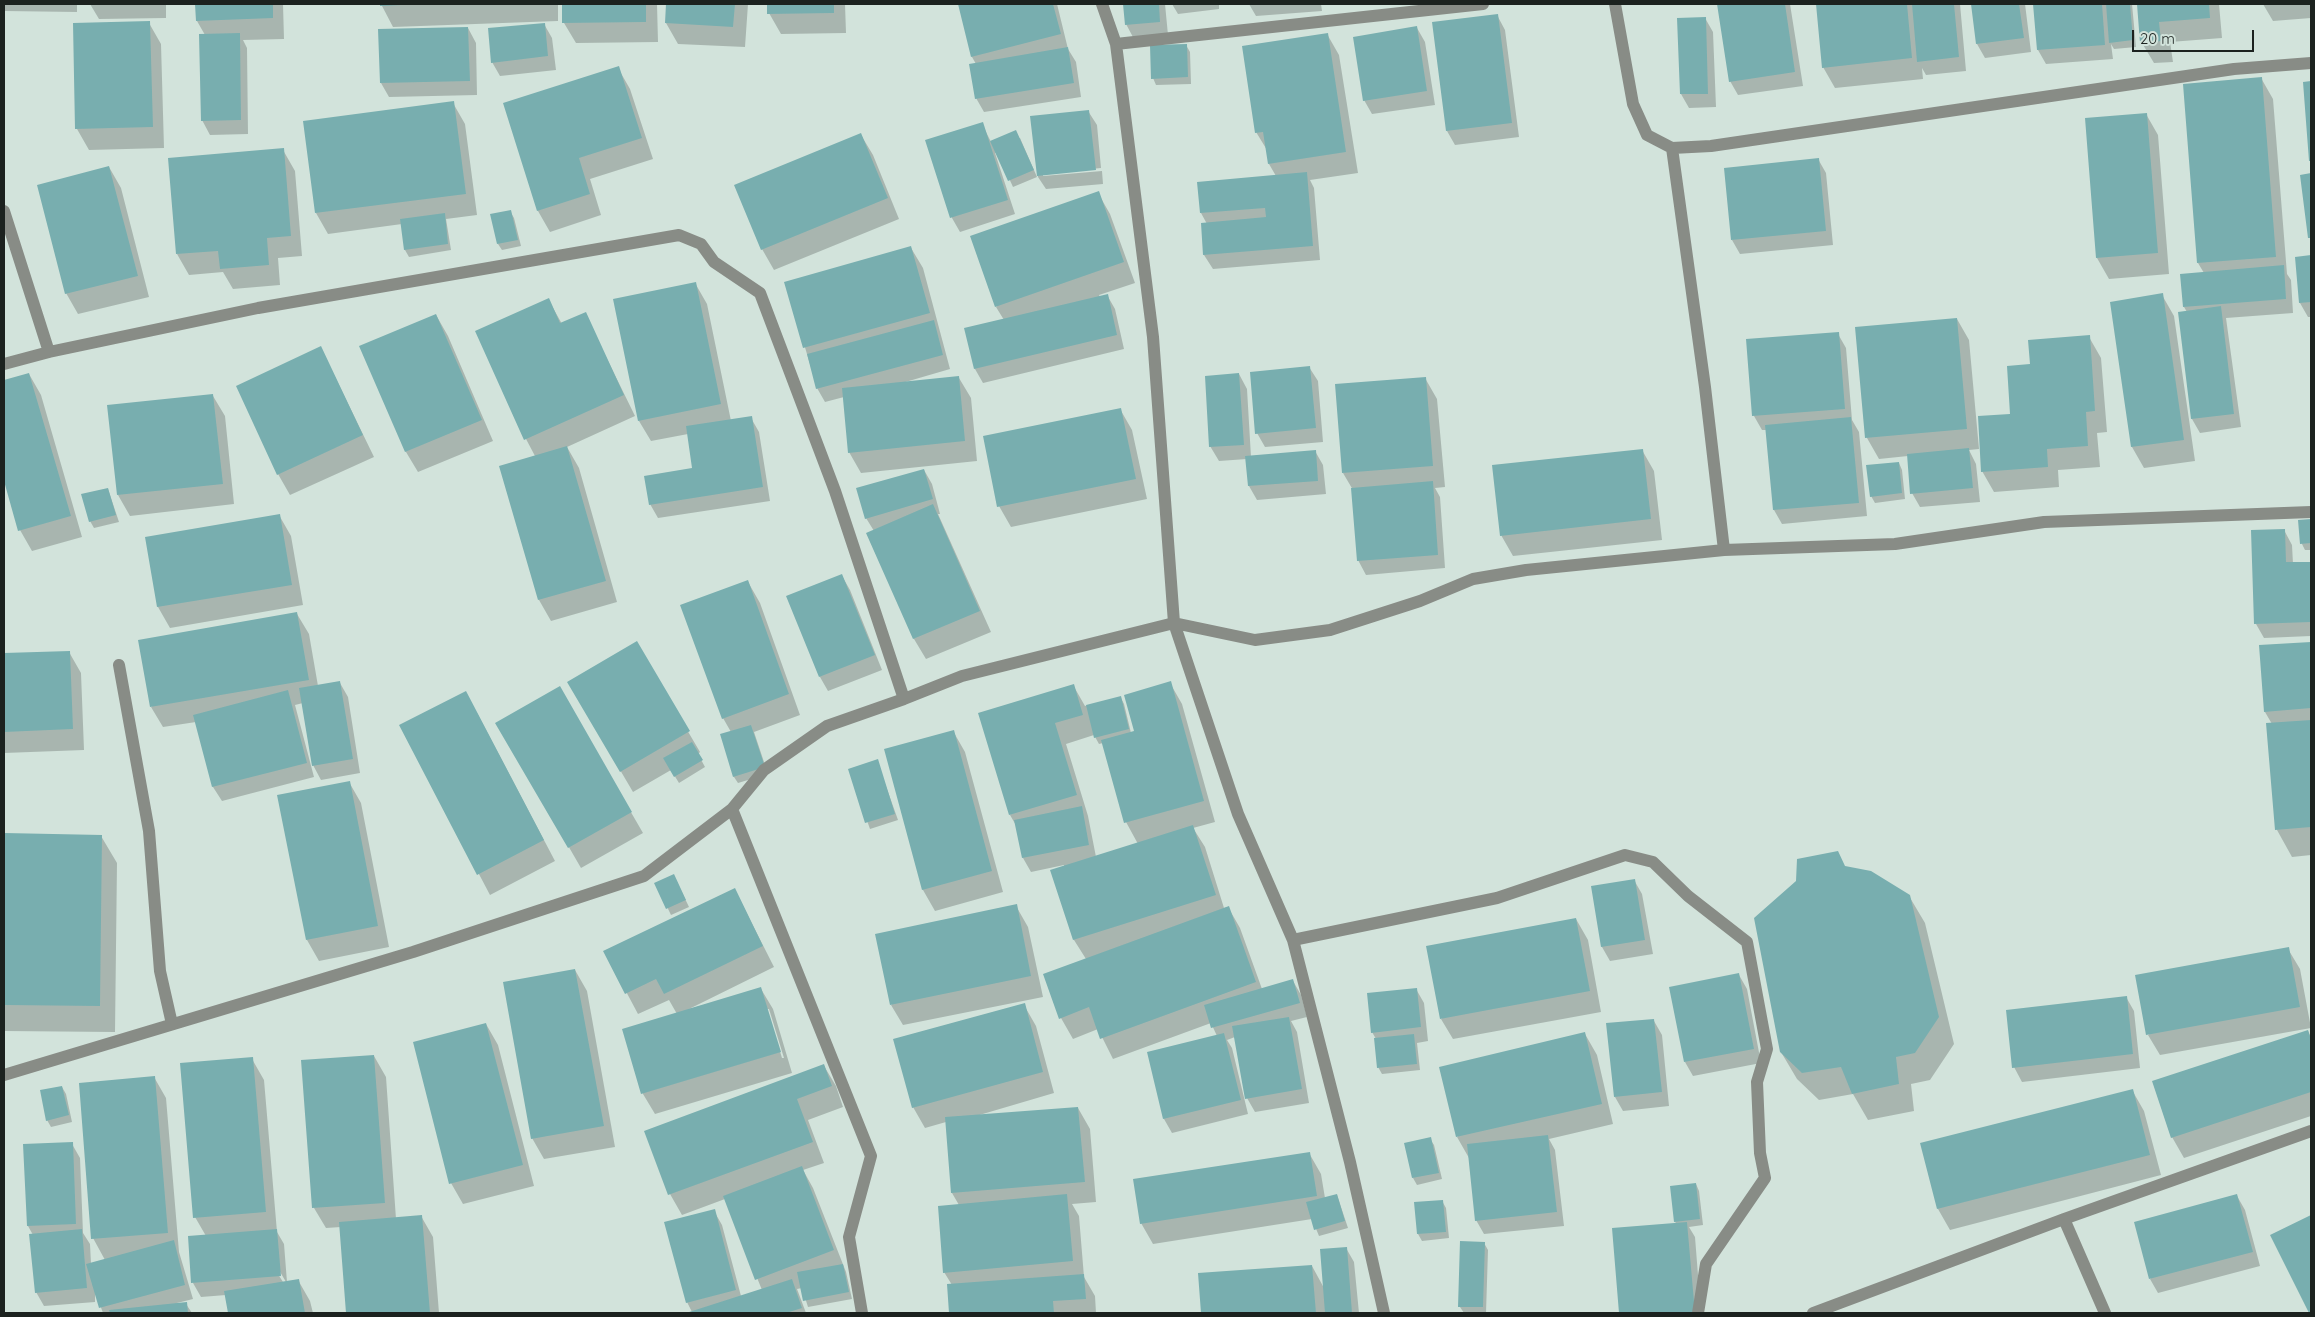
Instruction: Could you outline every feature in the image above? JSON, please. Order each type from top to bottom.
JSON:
[{"type":"street","points":[[1102,4],[1116,44],[1153,337],[1174,623],[1238,814],[1293,940],[1350,1162],[1384,1313]]},
{"type":"street","points":[[1116,44],[1483,4]]},
{"type":"street","points":[[1614,4],[1633,104],[1647,135],[1672,148],[1711,146],[2234,69],[2311,63]]},
{"type":"street","points":[[1672,148],[1724,550]]},
{"type":"street","points":[[4,211],[49,352]]},
{"type":"street","points":[[4,364],[49,352],[258,308],[678,234],[701,244],[714,262],[760,293],[835,491],[904,700]]},
{"type":"street","points":[[4,1075],[413,952],[644,876],[732,809],[764,770],[827,726],[904,700],[962,676],[1174,623],[1255,640],[1330,630],[1420,601],[1473,579],[1526,570],[1724,550],[1895,544],[2044,522],[2311,512]]},
{"type":"street","points":[[119,665],[149,831],[160,971],[172,1024]]},
{"type":"street","points":[[732,809],[871,1156],[849,1237],[862,1313]]},
{"type":"street","points":[[1293,940],[1497,898],[1625,855],[1653,862],[1688,896],[1747,942],[1766,1050],[1757,1082],[1760,1153],[1765,1178],[1706,1264],[1698,1313]]},
{"type":"street","points":[[1813,1313],[2064,1219],[2311,1131]]},
{"type":"street","points":[[2064,1219],[2105,1313]]},
{"type":"building","points":[[195,4],[273,4],[273,18],[196,21]]},
{"type":"building","points":[[380,4],[401,4],[401,5],[380,6]]},
{"type":"building","points":[[562,4],[646,4],[646,22],[562,23]]},
{"type":"building","points":[[666,4],[735,4],[733,27],[665,23]]},
{"type":"building","points":[[767,4],[834,4],[834,13],[767,14]]},
{"type":"building","points":[[958,4],[1053,4],[1061,34],[971,57]]},
{"type":"building","points":[[1123,4],[1159,4],[1160,22],[1125,25]]},
{"type":"building","points":[[1717,4],[1785,4],[1795,72],[1729,82]]},
{"type":"building","points":[[1816,4],[1907,4],[1912,58],[1822,68]]},
{"type":"building","points":[[1912,4],[1954,4],[1959,57],[1917,62]]},
{"type":"building","points":[[1971,4],[2019,4],[2024,38],[1976,44]]},
{"type":"building","points":[[2033,4],[2102,4],[2105,45],[2037,50]]},
{"type":"building","points":[[2106,4],[2130,4],[2133,40],[2109,43]]},
{"type":"building","points":[[2137,4],[2209,4],[2210,18],[2159,22],[2161,41],[2140,43]]},
{"type":"building","points":[[1498,14],[1512,123],[1446,131],[1432,22]]},
{"type":"building","points":[[1706,17],[1708,94],[1680,94],[1677,18]]},
{"type":"building","points":[[150,21],[153,127],[75,129],[73,23]]},
{"type":"building","points":[[545,23],[548,56],[491,63],[488,28]]},
{"type":"building","points":[[1417,26],[1427,91],[1363,101],[1353,37]]},
{"type":"building","points":[[468,27],[470,81],[380,83],[378,29]]},
{"type":"building","points":[[240,33],[241,120],[201,121],[199,34]]},
{"type":"building","points":[[1328,33],[1346,152],[1268,164],[1263,132],[1255,133],[1242,46]]},
{"type":"building","points":[[1187,44],[1188,77],[1151,79],[1150,45]]},
{"type":"building","points":[[1068,47],[1074,83],[975,99],[969,64]]},
{"type":"building","points":[[619,66],[642,138],[579,158],[590,194],[537,211],[503,103]]},
{"type":"building","points":[[2262,77],[2276,257],[2197,263],[2183,84]]},
{"type":"building","points":[[2311,81],[2311,161],[2309,161],[2303,82]]},
{"type":"building","points":[[454,101],[466,194],[315,213],[303,121]]},
{"type":"building","points":[[1089,110],[1096,170],[1037,176],[1030,116]]},
{"type":"building","points":[[2147,113],[2158,253],[2096,258],[2085,118]]},
{"type":"building","points":[[983,122],[1008,200],[950,218],[925,140]]},
{"type":"building","points":[[1016,130],[1034,170],[1008,181],[990,141]]},
{"type":"building","points":[[861,133],[888,198],[761,250],[734,185]]},
{"type":"building","points":[[284,148],[291,236],[267,238],[269,265],[220,269],[218,251],[176,254],[168,158]]},
{"type":"building","points":[[1819,158],[1826,231],[1731,240],[1724,168]]},
{"type":"building","points":[[109,166],[138,276],[65,294],[37,185]]},
{"type":"building","points":[[1307,172],[1313,246],[1203,255],[1201,223],[1266,217],[1265,208],[1200,213],[1197,182]]},
{"type":"building","points":[[2311,173],[2311,238],[2308,238],[2300,175]]},
{"type":"building","points":[[1099,191],[1124,262],[995,307],[970,236]]},
{"type":"building","points":[[511,210],[518,240],[497,244],[490,214]]},
{"type":"building","points":[[445,213],[448,244],[404,250],[400,219]]},
{"type":"building","points":[[911,246],[930,313],[803,348],[784,282]]},
{"type":"building","points":[[2311,255],[2311,302],[2299,303],[2295,257]]},
{"type":"building","points":[[2284,265],[2286,299],[2183,307],[2180,274]]},
{"type":"building","points":[[696,282],[721,404],[638,421],[613,299]]},
{"type":"building","points":[[2163,293],[2184,440],[2131,447],[2110,302]]},
{"type":"building","points":[[1108,294],[1117,335],[974,369],[964,328]]},
{"type":"building","points":[[549,298],[560,323],[586,312],[624,395],[524,440],[475,331]]},
{"type":"building","points":[[2221,306],[2234,414],[2191,419],[2178,312]]},
{"type":"building","points":[[436,314],[482,420],[405,452],[359,346]]},
{"type":"building","points":[[1957,318],[1967,429],[1865,438],[1855,327]]},
{"type":"building","points":[[934,320],[943,355],[816,389],[807,354]]},
{"type":"building","points":[[1839,332],[1845,409],[1752,416],[1746,339]]},
{"type":"building","points":[[2090,335],[2095,411],[2086,412],[2088,446],[2047,449],[2048,467],[1981,472],[1978,416],[2010,414],[2007,366],[2030,364],[2028,340]]},
{"type":"building","points":[[321,346],[363,435],[277,475],[236,386]]},
{"type":"building","points":[[1310,366],[1316,428],[1255,434],[1250,372]]},
{"type":"building","points":[[29,373],[71,516],[18,531],[4,481],[4,380]]},
{"type":"building","points":[[1239,373],[1244,445],[1209,447],[1205,376]]},
{"type":"building","points":[[959,376],[965,441],[848,453],[842,388]]},
{"type":"building","points":[[1426,377],[1433,466],[1342,473],[1335,384]]},
{"type":"building","points":[[213,394],[223,484],[117,495],[107,405]]},
{"type":"building","points":[[1121,408],[1136,479],[997,507],[983,436]]},
{"type":"building","points":[[752,416],[763,487],[649,505],[644,476],[692,468],[686,426]]},
{"type":"building","points":[[1851,417],[1859,503],[1773,510],[1765,425]]},
{"type":"building","points":[[567,446],[606,581],[538,600],[499,466]]},
{"type":"building","points":[[1969,448],[1973,488],[1910,494],[1907,454]]},
{"type":"building","points":[[1643,449],[1651,519],[1500,536],[1492,465]]},
{"type":"building","points":[[1316,450],[1318,481],[1248,486],[1245,456]]},
{"type":"building","points":[[1899,462],[1902,493],[1870,497],[1866,465]]},
{"type":"building","points":[[924,469],[933,499],[865,519],[856,488]]},
{"type":"building","points":[[1433,481],[1438,555],[1357,561],[1351,488]]},
{"type":"building","points":[[108,488],[116,515],[89,522],[81,494]]},
{"type":"building","points":[[933,504],[980,611],[913,639],[866,533]]},
{"type":"building","points":[[280,514],[292,585],[157,607],[145,537]]},
{"type":"building","points":[[2311,519],[2311,543],[2300,544],[2298,520]]},
{"type":"building","points":[[2285,529],[2286,562],[2311,562],[2311,622],[2254,624],[2251,530]]},
{"type":"building","points":[[842,574],[875,655],[819,677],[786,596]]},
{"type":"building","points":[[748,580],[789,694],[722,719],[680,605]]},
{"type":"building","points":[[297,612],[309,680],[150,707],[138,640]]},
{"type":"building","points":[[637,641],[690,731],[620,772],[567,682]]},
{"type":"building","points":[[2311,642],[2311,708],[2264,712],[2259,645]]},
{"type":"building","points":[[70,651],[73,729],[4,732],[4,653]]},
{"type":"building","points":[[340,681],[353,759],[312,766],[299,688]]},
{"type":"building","points":[[1171,681],[1204,801],[1124,823],[1101,740],[1134,731],[1124,695]]},
{"type":"building","points":[[1074,684],[1083,715],[1055,723],[1077,795],[1009,815],[978,713]]},
{"type":"building","points":[[560,686],[632,812],[568,848],[495,723]]},
{"type":"building","points":[[288,690],[307,763],[212,787],[193,715]]},
{"type":"building","points":[[466,691],[544,840],[477,875],[399,725]]},
{"type":"building","points":[[1121,696],[1129,729],[1094,738],[1086,705]]},
{"type":"building","points":[[2311,720],[2311,827],[2275,830],[2266,723]]},
{"type":"building","points":[[751,725],[765,767],[733,777],[720,734]]},
{"type":"building","points":[[954,730],[992,871],[922,890],[884,749]]},
{"type":"building","points":[[692,742],[703,760],[674,777],[663,758]]},
{"type":"building","points":[[878,759],[895,814],[865,823],[848,769]]},
{"type":"building","points":[[350,781],[378,926],[306,940],[277,795]]},
{"type":"building","points":[[1082,806],[1089,845],[1022,858],[1014,820]]},
{"type":"building","points":[[1193,825],[1216,895],[1073,940],[1050,870]]},
{"type":"building","points":[[4,833],[102,835],[100,1006],[4,1005]]},
{"type":"building","points":[[1838,851],[1845,866],[1871,871],[1910,895],[1939,1017],[1915,1053],[1896,1057],[1899,1084],[1852,1094],[1841,1067],[1802,1073],[1780,1052],[1754,918],[1796,881],[1797,859]]},
{"type":"building","points":[[674,874],[686,900],[666,909],[654,883]]},
{"type":"building","points":[[1635,879],[1645,940],[1601,947],[1591,886]]},
{"type":"building","points":[[735,888],[763,946],[664,994],[656,979],[625,994],[603,951]]},
{"type":"building","points":[[1017,904],[1031,976],[890,1005],[875,934]]},
{"type":"building","points":[[1229,906],[1256,982],[1100,1039],[1089,1007],[1059,1019],[1043,974]]},
{"type":"building","points":[[1576,918],[1590,991],[1440,1019],[1426,946]]},
{"type":"building","points":[[2289,947],[2300,1007],[2146,1035],[2135,975]]},
{"type":"building","points":[[575,969],[604,1126],[531,1139],[503,982]]},
{"type":"building","points":[[1739,973],[1754,1049],[1684,1062],[1669,987]]},
{"type":"building","points":[[1293,979],[1300,1003],[1211,1028],[1204,1005]]},
{"type":"building","points":[[761,987],[781,1052],[641,1094],[622,1029]]},
{"type":"building","points":[[1417,988],[1421,1027],[1371,1033],[1367,993]]},
{"type":"building","points":[[2127,996],[2133,1054],[2012,1068],[2006,1010]]},
{"type":"building","points":[[1025,1003],[1043,1072],[912,1108],[893,1039]]},
{"type":"building","points":[[1289,1017],[1302,1089],[1245,1099],[1232,1026]]},
{"type":"building","points":[[1654,1019],[1662,1092],[1614,1097],[1606,1023]]},
{"type":"building","points":[[486,1023],[523,1165],[449,1184],[413,1042]]},
{"type":"building","points":[[2308,1030],[2311,1039],[2311,1092],[2171,1138],[2152,1081]]},
{"type":"building","points":[[1585,1032],[1602,1104],[1456,1137],[1439,1067]]},
{"type":"building","points":[[1224,1033],[1241,1100],[1163,1119],[1147,1052]]},
{"type":"building","points":[[1414,1034],[1417,1064],[1377,1068],[1374,1038]]},
{"type":"building","points":[[374,1055],[385,1203],[312,1208],[301,1060]]},
{"type":"building","points":[[253,1057],[266,1212],[193,1218],[180,1063]]},
{"type":"building","points":[[824,1064],[832,1086],[797,1099],[813,1142],[668,1195],[644,1131]]},
{"type":"building","points":[[155,1076],[168,1233],[91,1239],[79,1083]]},
{"type":"building","points":[[62,1086],[69,1115],[46,1121],[40,1090]]},
{"type":"building","points":[[2133,1089],[2150,1155],[1937,1209],[1920,1143]]},
{"type":"building","points":[[1078,1107],[1085,1182],[951,1193],[945,1117]]},
{"type":"building","points":[[1548,1135],[1557,1212],[1475,1221],[1467,1144]]},
{"type":"building","points":[[1431,1137],[1439,1173],[1412,1178],[1404,1143]]},
{"type":"building","points":[[73,1142],[76,1224],[27,1226],[23,1144]]},
{"type":"building","points":[[1310,1152],[1317,1196],[1140,1224],[1133,1179]]},
{"type":"building","points":[[802,1166],[834,1250],[755,1280],[723,1196]]},
{"type":"building","points":[[1696,1183],[1700,1219],[1674,1222],[1670,1186]]},
{"type":"building","points":[[1067,1194],[1073,1261],[943,1273],[938,1206]]},
{"type":"building","points":[[1337,1194],[1345,1221],[1314,1230],[1306,1202]]},
{"type":"building","points":[[2237,1194],[2253,1252],[2149,1279],[2134,1222]]},
{"type":"building","points":[[1443,1200],[1446,1232],[1417,1234],[1414,1202]]},
{"type":"building","points":[[715,1209],[736,1290],[686,1303],[664,1222]]},
{"type":"building","points":[[422,1215],[430,1313],[346,1313],[339,1222]]},
{"type":"building","points":[[2311,1215],[2311,1313],[2309,1313],[2270,1235]]},
{"type":"building","points":[[1687,1222],[1695,1313],[1619,1313],[1612,1228]]},
{"type":"building","points":[[82,1229],[87,1288],[35,1293],[29,1234]]},
{"type":"building","points":[[277,1229],[281,1276],[191,1283],[188,1236]]},
{"type":"building","points":[[174,1240],[185,1285],[99,1308],[86,1264]]},
{"type":"building","points":[[1460,1241],[1485,1242],[1483,1307],[1458,1307]]},
{"type":"building","points":[[1347,1247],[1352,1313],[1325,1313],[1320,1249]]},
{"type":"building","points":[[843,1264],[849,1292],[803,1301],[797,1272]]},
{"type":"building","points":[[1312,1265],[1316,1313],[1201,1313],[1198,1273]]},
{"type":"building","points":[[1084,1274],[1086,1299],[1053,1301],[1054,1313],[949,1313],[947,1284]]},
{"type":"building","points":[[299,1279],[305,1313],[228,1313],[224,1291]]},
{"type":"building","points":[[792,1279],[802,1308],[786,1313],[686,1313]]},
{"type":"building","points":[[187,1302],[188,1313],[110,1313],[109,1310]]}]
